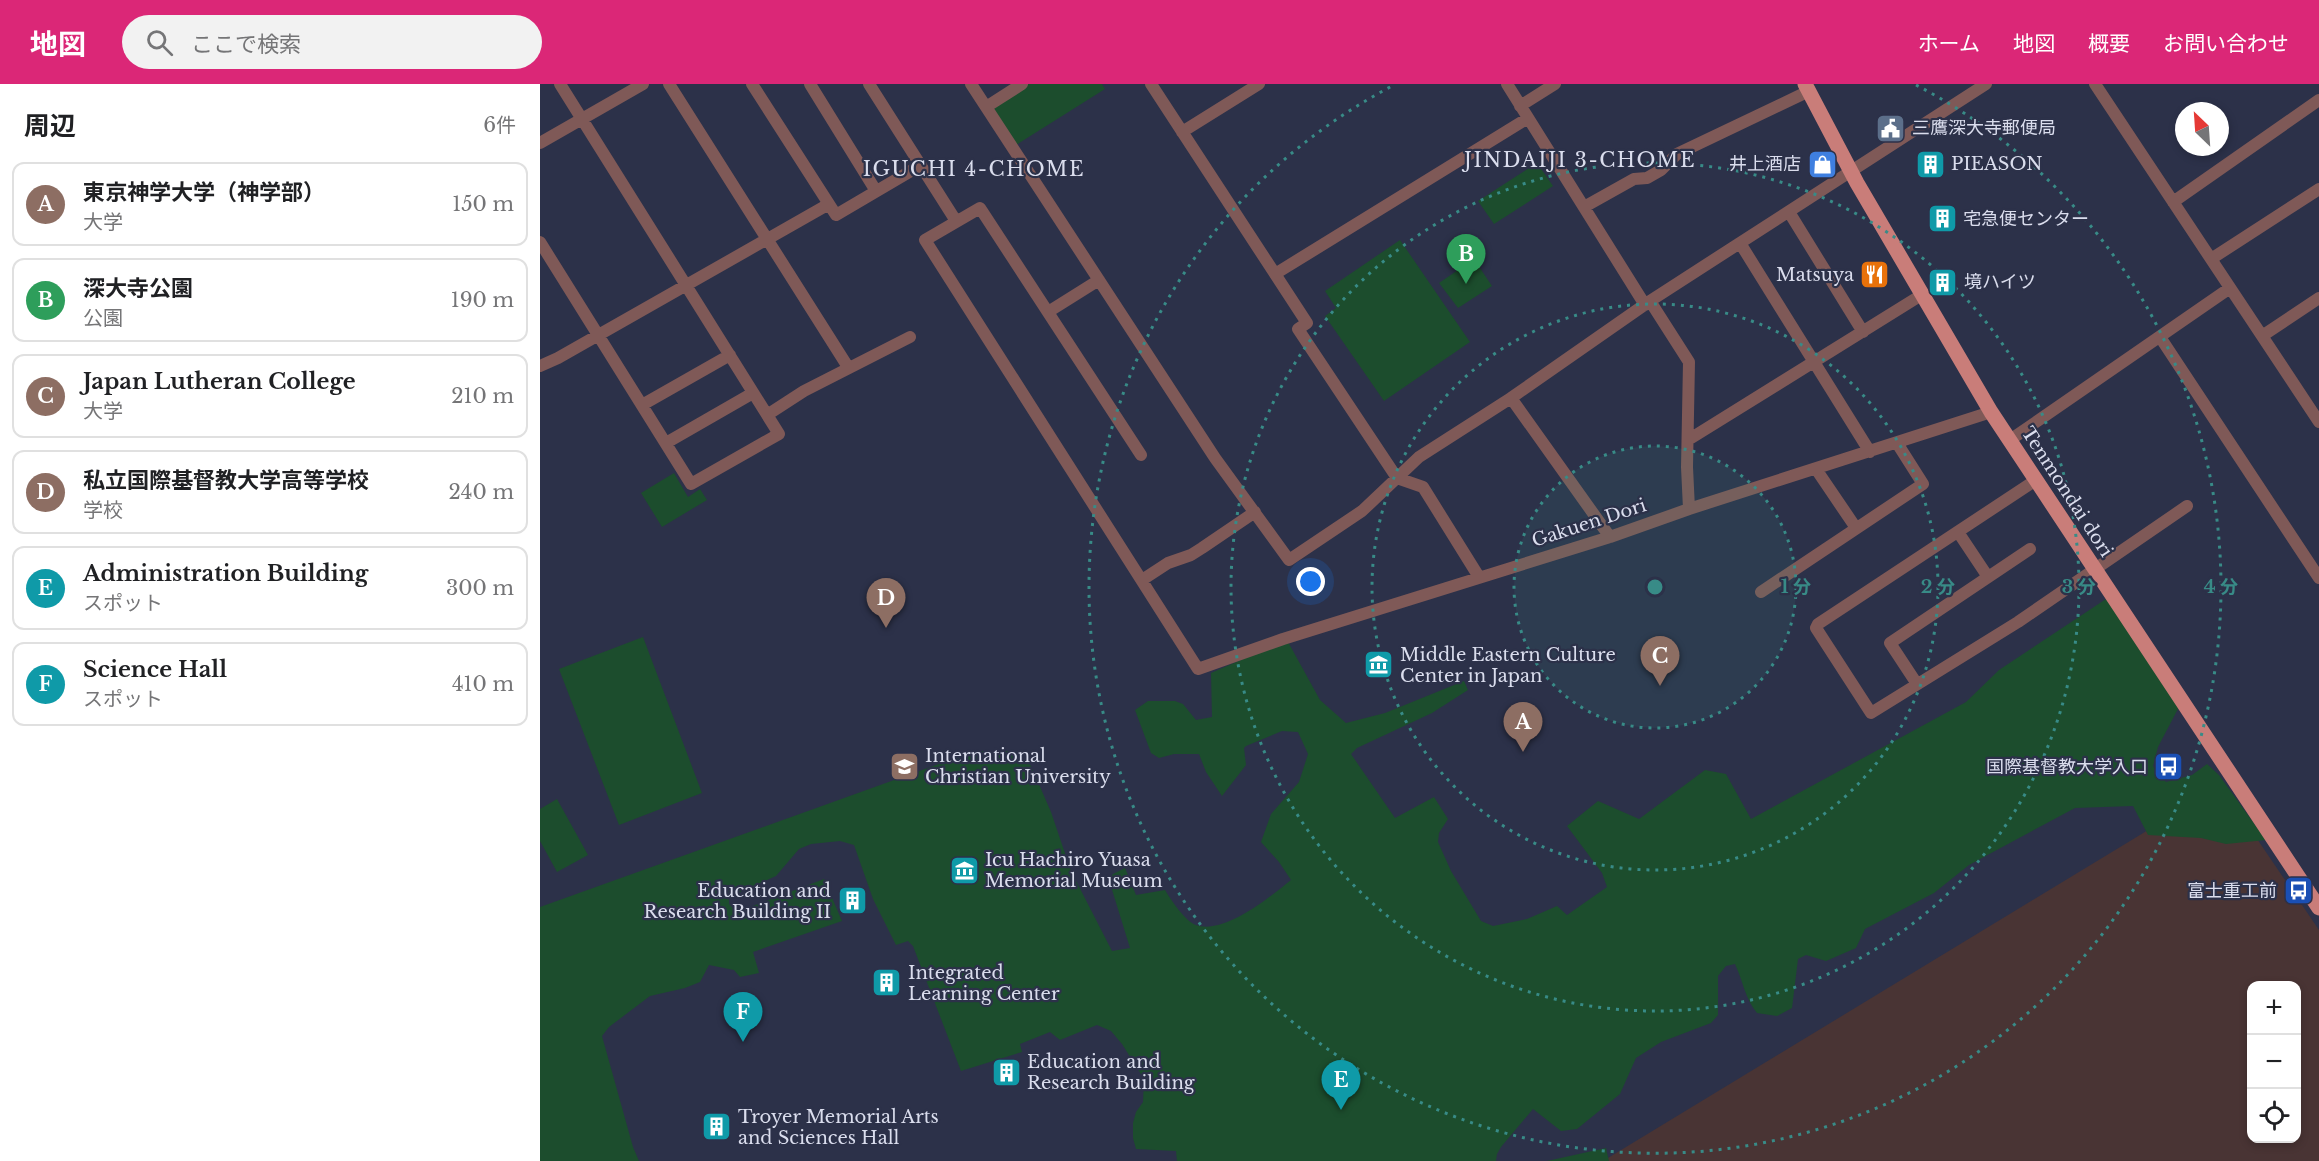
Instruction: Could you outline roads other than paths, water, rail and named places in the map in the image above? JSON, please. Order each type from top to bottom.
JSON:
[{"type":"main road","name":"Tenmondai dori","points":[[1807,88],[1852,171],[1991,412],[2319,908]]},
{"type":"street","points":[[540,242],[691,484],[779,434],[560,84]]},
{"type":"street","points":[[540,143],[643,84]]},
{"type":"street","points":[[669,84],[848,367]]},
{"type":"street","points":[[752,84],[836,215],[921,165]]},
{"type":"street","points":[[810,84],[876,191]]},
{"type":"street","points":[[869,84],[956,221]]},
{"type":"street","points":[[972,84],[1215,458],[1289,560],[1362,511],[1419,458],[1511,398],[1648,303],[1985,84]]},
{"type":"street","points":[[986,106],[1022,84]]},
{"type":"street","points":[[1151,84],[1307,323],[1298,329],[1397,478],[1423,487],[1479,577]]},
{"type":"street","points":[[1182,132],[1259,84]]},
{"type":"street","points":[[1507,84],[1584,207],[1689,362],[1689,509]]},
{"type":"street","points":[[1520,106],[1555,84]]},
{"type":"street","points":[[2095,84],[2319,422]]},
{"type":"street","points":[[1584,207],[1634,179],[1647,178],[1661,170],[1677,154],[1807,88]]},
{"type":"street","points":[[2173,202],[2319,100]]},
{"type":"street","points":[[1275,274],[1528,118]]},
{"type":"street","points":[[2211,260],[2319,189]]},
{"type":"street","points":[[540,366],[558,358],[829,204]]},
{"type":"street","points":[[1141,455],[980,208],[925,240],[1142,580],[1167,562],[1191,555],[1255,512]]},
{"type":"street","points":[[1789,212],[1863,332]]},
{"type":"street","points":[[1740,243],[1870,452]]},
{"type":"street","points":[[1048,312],[1099,280]]},
{"type":"street","points":[[2010,440],[2230,288]]},
{"type":"street","points":[[1688,440],[1923,294]]},
{"type":"street","points":[[2262,336],[2319,298]]},
{"type":"street","points":[[767,415],[848,367],[910,337]]},
{"type":"street","points":[[2160,337],[2319,578]]},
{"type":"street","points":[[642,405],[730,355]]},
{"type":"street","points":[[666,443],[753,393]]},
{"type":"street","points":[[1511,398],[1610,537]]},
{"type":"street","name":"Gakuen Dori","points":[[1142,580],[1198,669],[1283,639],[1610,537],[1689,509],[1991,412]]},
{"type":"street","points":[[1761,592],[1923,484],[1897,443]]},
{"type":"street","points":[[1816,469],[1856,528]]},
{"type":"street","points":[[2036,480],[1815,628],[1871,713],[2018,622],[2187,506]]},
{"type":"street","points":[[1958,532],[1988,577]]},
{"type":"street","points":[[1917,684],[1890,643],[2030,549]]},
{"type":"place","name":"三鷹深大寺郵便局","points":[[1891,128]]},
{"type":"place","name":"井上酒店","points":[[1822,164]]},
{"type":"place","name":"PIEASON","points":[[1930,164]]},
{"type":"place","name":"宅急便センター","points":[[1942,219]]},
{"type":"place","name":"Matsuya","points":[[1875,275]]},
{"type":"place","name":"境ハイツ","points":[[1943,282]]},
{"type":"place","name":"深大寺公園","points":[[1466,284]]},
{"type":"place","name":"私立国際基督教大学高等学校","points":[[886,628]]},
{"type":"place","name":"Middle Eastern Culture Center in Japan","points":[[1379,665]]},
{"type":"place","name":"Japan Lutheran College","points":[[1660,686]]},
{"type":"place","name":"東京神学大学（神学部）","points":[[1523,752]]},
{"type":"place","name":"International Christian University","points":[[904,766]]},
{"type":"place","name":"国際基督教大学入口","points":[[2169,767]]},
{"type":"place","name":"Icu Hachiro Yuasa Memorial Museum","points":[[964,870]]},
{"type":"place","name":"富士重工前","points":[[2298,891]]},
{"type":"place","name":"Education and Research Building II","points":[[852,901]]},
{"type":"place","name":"Integrated Learning Center","points":[[887,983]]},
{"type":"place","name":"Science Hall","points":[[743,1042]]},
{"type":"place","name":"Education and Research Building","points":[[1006,1072]]},
{"type":"place","name":"Administration Building","points":[[1341,1110]]},
{"type":"place","name":"Troyer Memorial Arts and Sciences Hall","points":[[717,1127]]},
{"type":"district","name":"JINDAIJI 3-CHOME","points":[[1580,160]]},
{"type":"district","name":"IGUCHI 4-CHOME","points":[[974,169]]}]
